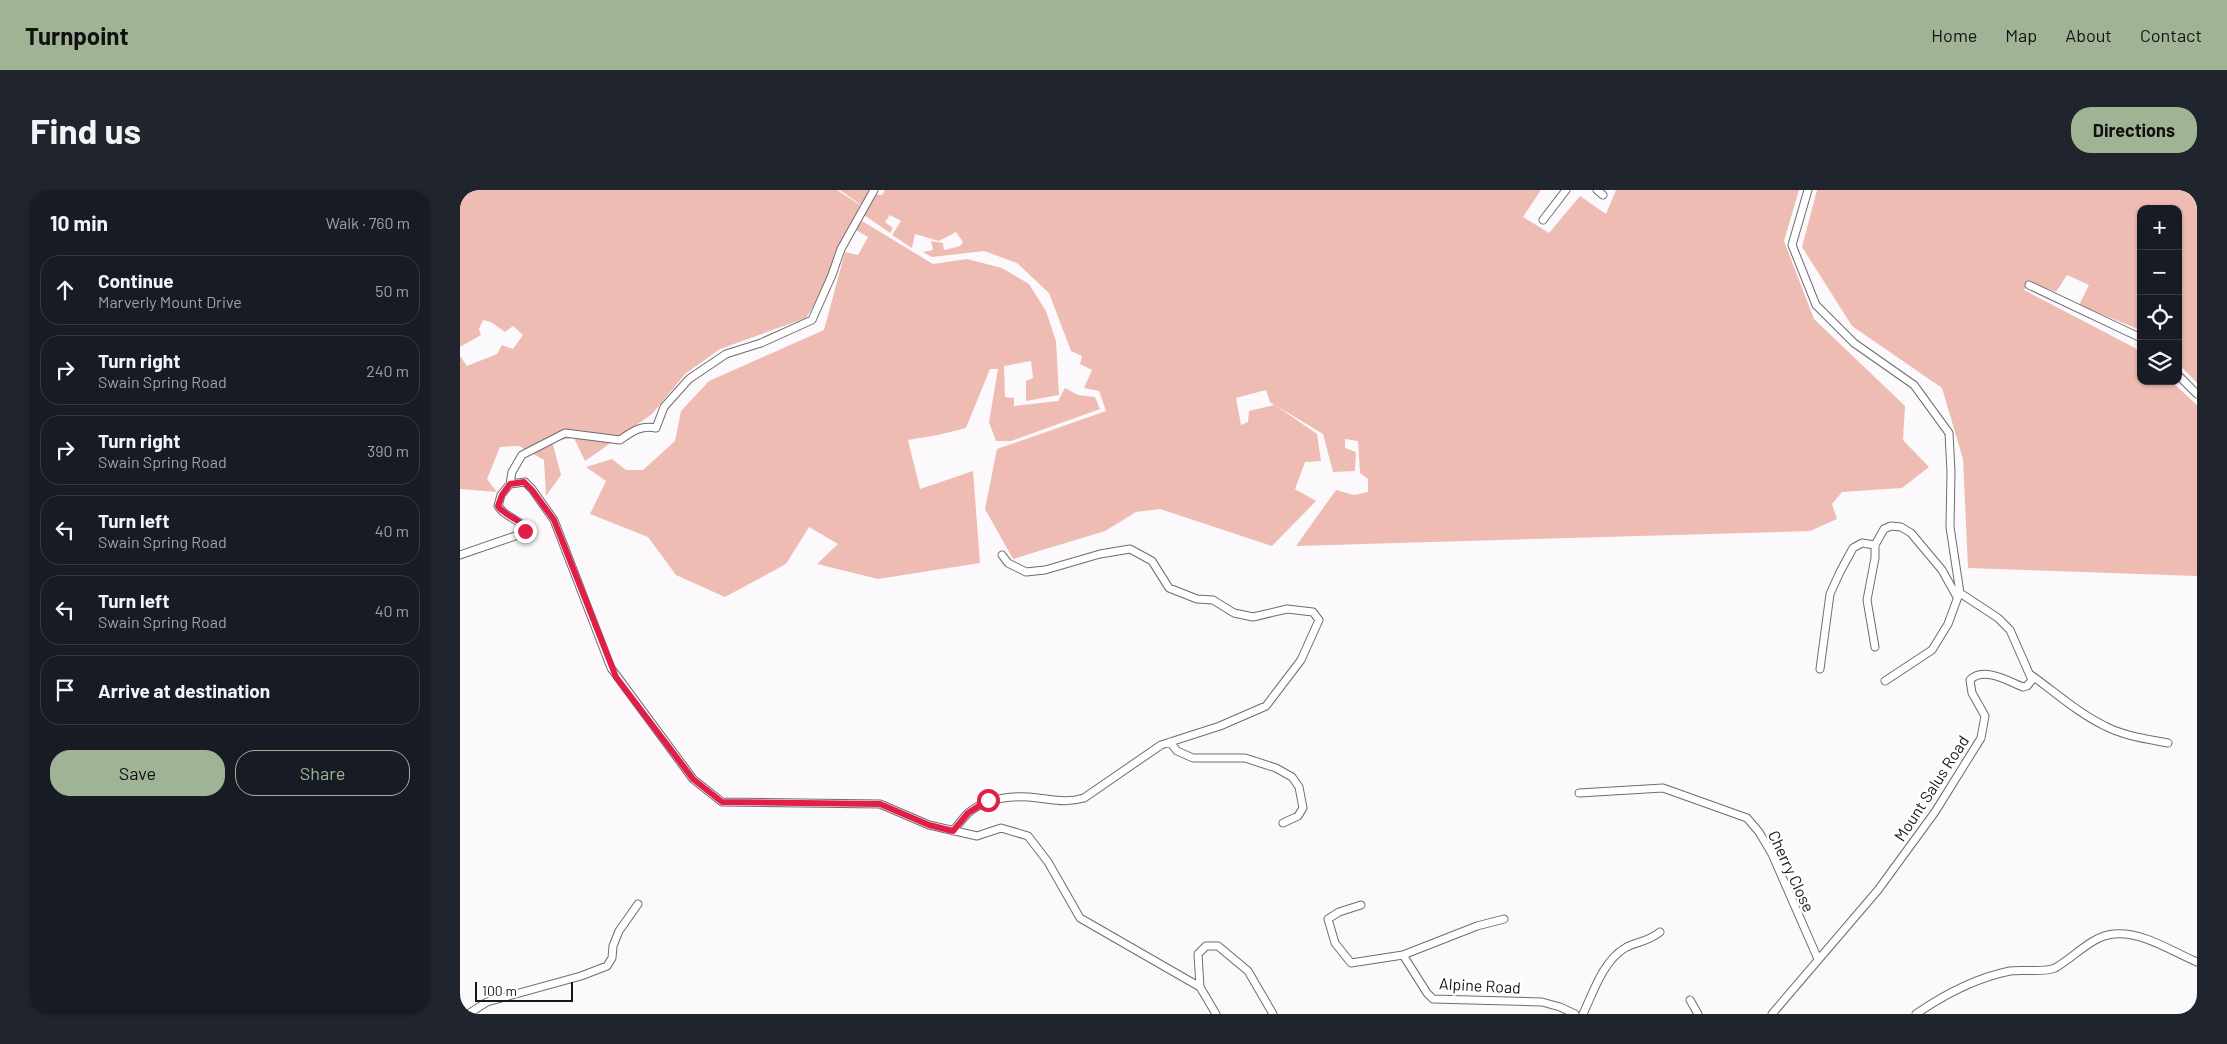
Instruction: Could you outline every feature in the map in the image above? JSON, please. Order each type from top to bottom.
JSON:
[{"type":"street","points":[[460,555],[524,534],[523,525],[503,512],[498,506],[502,495],[510,484],[512,472],[522,454],[565,433],[620,440],[636,429],[645,426],[656,428],[664,406],[689,379],[726,354],[761,343],[812,320],[841,249],[874,190]]},
{"type":"street","points":[[1544,220],[1566,190]]},
{"type":"street","points":[[1808,190],[1792,245],[1816,305],[1854,343],[1914,385],[1949,434],[1951,472],[1950,527],[1959,595],[1948,624],[1932,650],[1885,682]]},
{"type":"street","points":[[2029,285],[2137,336]]},
{"type":"street","points":[[2182,379],[2197,394]]},
{"type":"street","points":[[510,484],[520,481],[528,484],[551,514],[611,668],[693,779],[722,802],[880,804],[929,825],[953,831],[977,836],[1001,828],[1028,836],[1048,862],[1080,918],[1200,987]]},
{"type":"street","points":[[1875,647],[1867,600],[1875,558],[1875,545],[1884,529],[1891,526],[1901,527],[1911,533],[1942,570],[1959,595],[1998,618],[2010,630],[2031,676],[2069,704],[2105,726],[2137,737],[2168,743]]},
{"type":"street","points":[[1820,669],[1830,594],[1853,548],[1862,543],[1875,545]]},
{"type":"street","points":[[953,831],[968,813],[988,800],[1036,798],[1066,802],[1084,798],[1161,745],[1220,726],[1266,706],[1301,660],[1318,620],[1313,612],[1287,609],[1253,617],[1234,613],[1214,600],[1197,600],[1169,588],[1152,561],[1130,548],[1100,554],[1045,570],[1026,572],[1008,563],[1002,555]]},
{"type":"street","name":"Mount Salus Road","points":[[1772,1014],[1884,882],[1934,812],[1981,738],[1985,716],[1972,694],[1970,680],[1979,674],[1991,675],[2023,687],[2030,683],[2031,676]]},
{"type":"street","points":[[1170,742],[1177,751],[1193,758],[1245,758],[1276,768],[1292,777],[1299,787],[1303,808],[1298,816],[1283,823]]},
{"type":"street","name":"Cherry Close","points":[[1579,793],[1663,788],[1747,818],[1760,832],[1772,854],[1818,959]]},
{"type":"street","points":[[468,1014],[487,1002],[581,976],[607,966],[612,958],[619,931],[638,904]]},
{"type":"street","points":[[1361,905],[1339,912],[1328,919],[1336,943],[1351,963],[1402,955],[1477,926],[1504,919]]},
{"type":"street","points":[[1583,1014],[1604,972],[1613,959],[1625,948],[1649,940],[1660,932]]},
{"type":"street","points":[[1916,1014],[1938,999],[1975,980],[2011,971],[2054,968],[2099,938],[2115,934],[2141,937],[2197,962]]},
{"type":"street","points":[[1216,1014],[1200,987],[1198,954],[1206,946],[1218,946],[1248,971],[1273,1014]]},
{"type":"street","name":"Alpine Road","points":[[1402,955],[1427,993],[1433,998],[1542,1002],[1575,1014]]},
{"type":"street","points":[[1690,1000],[1698,1014]]},
{"type":"shaded area","points":[[460,190],[837,190],[860,205],[820,296],[806,318],[720,349],[685,374],[652,414],[585,461],[574,438],[552,441],[561,475],[546,496],[544,460],[519,446],[500,447],[487,479],[497,492],[460,489],[460,356],[467,366],[497,354],[502,345],[513,349],[523,335],[513,326],[505,332],[491,322],[483,320],[479,329],[481,335],[460,347]]},
{"type":"shaded area","points":[[840,190],[869,190],[861,205]]},
{"type":"shaded area","points":[[885,190],[1541,190],[1523,217],[1549,233],[1580,196],[1606,214],[1616,190],[1799,190],[1784,241],[1814,319],[1905,406],[1903,440],[1929,467],[1902,488],[1842,492],[1832,504],[1837,519],[1810,531],[1296,546],[1336,490],[1354,495],[1368,492],[1368,479],[1360,473],[1358,441],[1345,439],[1345,448],[1356,452],[1355,471],[1333,472],[1323,434],[1275,405],[1317,434],[1321,461],[1305,462],[1295,489],[1316,501],[1272,546],[1160,509],[1136,512],[1105,531],[1013,559],[985,509],[997,449],[1106,411],[1099,391],[1084,388],[1092,370],[1080,364],[1082,356],[1071,351],[1049,293],[1017,263],[984,251],[932,257],[923,252],[933,250],[931,241],[943,243],[944,250],[960,246],[963,242],[956,232],[939,241],[915,234],[912,248],[892,235],[901,221],[890,215],[885,222],[893,228],[890,233],[864,215],[874,194],[882,195]],"holes":[[[1266,390],[1270,402],[1274,405],[1249,411],[1248,422],[1241,425],[1236,398]]]},
{"type":"shaded area","points":[[1817,190],[2197,190],[2197,383],[2182,367],[2182,205],[2137,205],[2137,329],[2079,305],[2089,285],[2067,275],[2056,292],[2029,282],[2024,290],[2135,348],[2137,350],[2137,385],[2175,385],[2197,405],[2197,576],[1968,568],[1963,459],[1942,388],[1852,326],[1802,247]]},
{"type":"shaded area","points":[[862,221],[933,264],[967,259],[1002,268],[1029,284],[1046,311],[1056,341],[1059,395],[1026,401],[1026,381],[1033,378],[1031,361],[1004,366],[1005,397],[1014,398],[1014,406],[1058,401],[1065,388],[1078,395],[1095,397],[1100,409],[1011,441],[996,441],[989,422],[998,369],[990,369],[966,428],[908,440],[920,489],[973,471],[980,563],[878,579],[817,564],[838,544],[809,527],[786,564],[725,597],[676,575],[648,537],[590,514],[606,481],[586,467],[612,459],[626,470],[643,470],[675,441],[681,411],[709,381],[824,330],[845,252],[858,255],[868,237],[856,230]]},
{"type":"route","points":[[525,531],[523,525],[503,512],[498,506],[505,489],[510,484],[520,481],[528,484],[554,520],[616,677],[693,779],[722,802],[880,804],[929,825],[953,831],[968,813],[988,800]]}]
